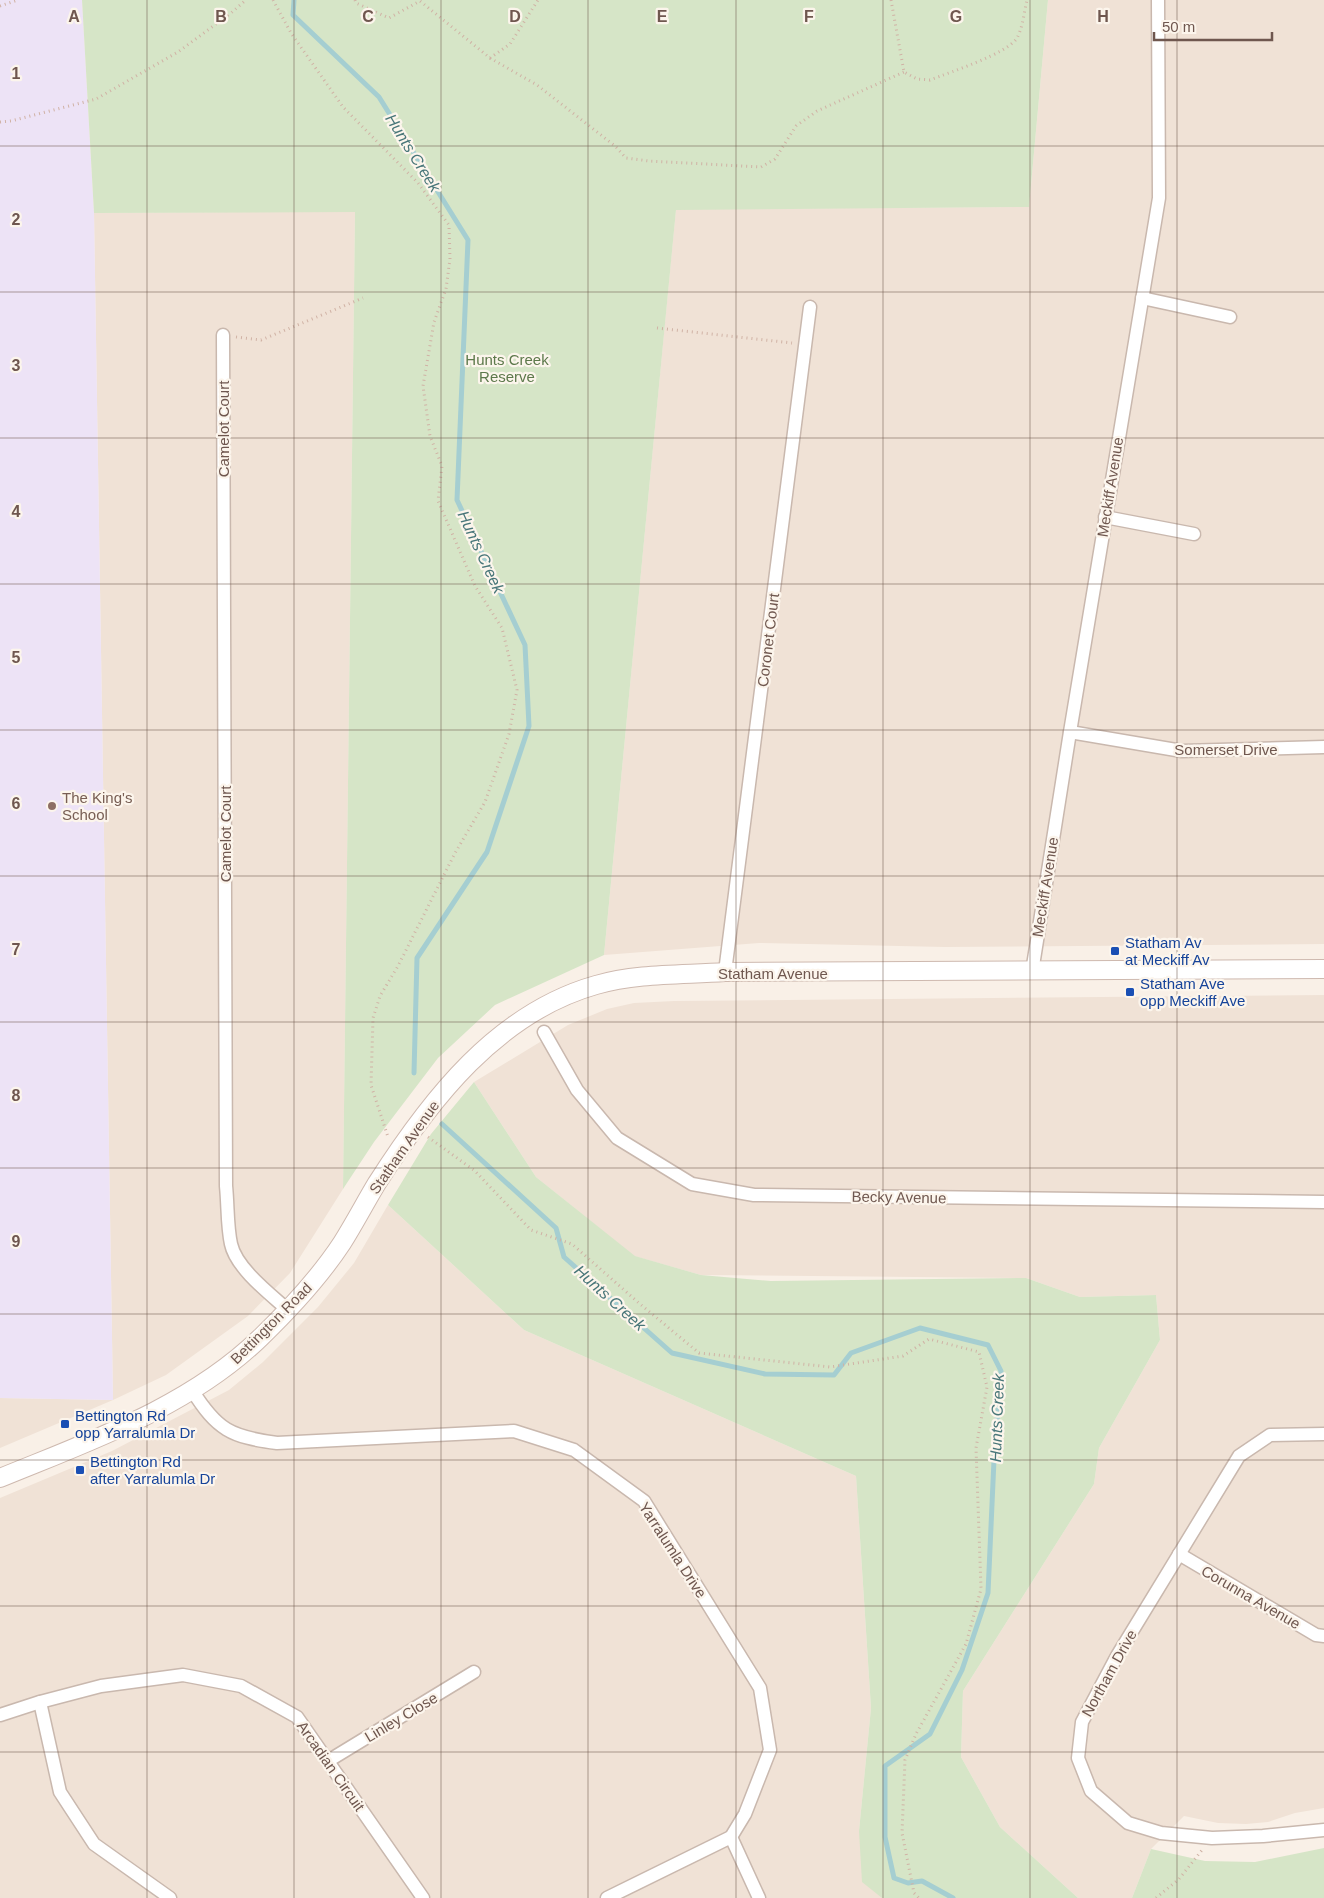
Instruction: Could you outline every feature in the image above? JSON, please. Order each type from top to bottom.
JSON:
[{"type":"main road","name":"Statham Avenue","points":[[341,1244],[394,1157],[415,1128],[446,1088],[484,1047],[539,1009],[596,985],[639,977],[725,972],[1032,972],[1324,969]]},
{"type":"main road","name":"Bettington Road","points":[[0,1478],[125,1426],[192,1390],[226,1367],[258,1340],[288,1310],[341,1244]]},
{"type":"street","name":"Meckiff Avenue","points":[[1032,972],[1105,517],[1159,198],[1158,0]]},
{"type":"street","points":[[1142,298],[1230,318]]},
{"type":"street","name":"Coronet Court","points":[[725,972],[810,307]]},
{"type":"street","name":"Camelot Court","points":[[222,335],[227,1196],[231,1245],[239,1261],[260,1285],[288,1310]]},
{"type":"street","points":[[1105,517],[1194,534]]},
{"type":"street","name":"Somerset Drive","points":[[1070,732],[1182,751],[1324,747]]},
{"type":"street","name":"Becky Avenue","points":[[544,1032],[578,1090],[617,1138],[692,1184],[754,1196],[1322,1205]]},
{"type":"street","name":"Yarralumla Drive","points":[[192,1390],[206,1412],[228,1431],[242,1438],[270,1442],[514,1432],[574,1450],[644,1501],[760,1688],[770,1750],[745,1814],[731,1837]]},
{"type":"street","name":"Northam Drive","points":[[1324,1434],[1270,1435],[1239,1456],[1116,1656],[1082,1722],[1078,1758],[1091,1791],[1128,1823],[1161,1833],[1212,1838],[1263,1836],[1324,1830]]},
{"type":"street","name":"Corunna Avenue","points":[[1179,1554],[1316,1634],[1324,1636]]},
{"type":"street","name":"Linley Close","points":[[328,1761],[474,1672]]},
{"type":"street","name":"Arcadian Circuit","points":[[0,1715],[101,1686],[184,1674],[241,1686],[297,1716],[423,1898]]},
{"type":"street","points":[[40,1702],[60,1792],[94,1844],[170,1898]]},
{"type":"street","points":[[607,1898],[731,1837],[759,1898]]},
{"type":"path","points":[[0,6],[18,0]]},
{"type":"path","points":[[0,122],[11,122],[96,99],[178,52],[231,14],[246,0]]},
{"type":"path","points":[[273,0],[291,33],[343,107],[418,183],[449,225],[450,259],[446,289],[434,322],[423,386],[430,436],[442,466],[438,501],[475,586],[502,628],[517,690],[509,734],[485,802],[455,853],[398,966],[380,996],[373,1018],[371,1085],[394,1157]]},
{"type":"path","points":[[355,0],[356,3],[389,18],[420,1],[490,58],[537,85],[615,146],[626,158],[649,161],[761,166],[775,158],[796,126],[817,111],[904,72]]},
{"type":"path","points":[[490,58],[510,44],[538,0]]},
{"type":"path","points":[[891,0],[904,72]]},
{"type":"path","points":[[904,72],[917,79],[930,80],[1004,50],[1016,39],[1022,25],[1027,0]]},
{"type":"path","points":[[222,335],[261,340],[364,298]]},
{"type":"path","points":[[657,328],[805,344]]},
{"type":"path","points":[[415,1128],[475,1171],[531,1230],[572,1244],[699,1353],[830,1367],[903,1356],[929,1339],[979,1352],[987,1387],[976,1448],[981,1589],[966,1644],[916,1734],[905,1760],[902,1833],[910,1878],[914,1893],[919,1898]]},
{"type":"path","points":[[1156,1898],[1178,1879],[1212,1838]]},
{"type":"shaded area","name":"The King's School","points":[[0,0],[82,0],[94,213],[113,1400],[0,1398]]},
{"type":"shaded area","points":[[1048,0],[1324,0],[1324,944],[945,947],[759,943],[604,955],[676,209],[1029,207]]},
{"type":"shaded area","points":[[355,211],[343,1189],[290,1273],[248,1316],[166,1375],[113,1400],[94,213]]},
{"type":"shaded area","points":[[1324,995],[1324,1808],[1295,1813],[1268,1822],[1246,1824],[1218,1823],[1184,1816],[1151,1849],[1132,1898],[1078,1898],[1000,1827],[961,1757],[963,1691],[1094,1484],[1099,1448],[1160,1340],[1156,1295],[1080,1297],[1026,1278],[701,1275],[634,1256],[536,1177],[474,1082],[568,1025],[607,1009],[634,1003],[674,1001]]},
{"type":"shaded area","points":[[388,1205],[524,1330],[856,1476],[871,1708],[859,1831],[882,1898],[0,1898],[0,1498],[112,1451],[229,1390],[263,1362],[318,1307],[354,1263]]},
{"type":"shaded area","points":[[0,1398],[113,1400],[0,1448]]},
{"type":"green space","name":"Hunts Creek Reserve","points":[[82,0],[1048,0],[1029,207],[676,210],[604,955],[495,1005],[438,1058],[374,1142],[343,1189],[355,212],[94,213]]},
{"type":"green space","points":[[474,1082],[536,1177],[635,1256],[701,1275],[771,1281],[1026,1278],[1080,1297],[1156,1295],[1160,1340],[1099,1448],[1094,1484],[963,1691],[961,1757],[1000,1827],[1078,1898],[882,1898],[862,1882],[859,1831],[871,1708],[856,1476],[524,1330],[388,1205],[431,1134]]},
{"type":"green space","points":[[1324,1848],[1324,1898],[1132,1898],[1151,1849],[1205,1861],[1255,1862]]},
{"type":"waterway","name":"Hunts Creek","points":[[294,0],[293,15],[379,97],[468,240],[457,500],[525,645],[529,726],[487,852],[417,958],[414,1073]]},
{"type":"waterway","name":"Hunts Creek","points":[[442,1124],[556,1228],[564,1257],[672,1353],[765,1374],[834,1375],[851,1353],[920,1328],[988,1345],[1001,1371],[994,1460],[988,1593],[962,1670],[930,1734],[885,1766],[885,1837],[894,1878],[908,1883],[922,1881],[953,1898]]},
{"type":"place","name":"The King's School","points":[[52,806]]},
{"type":"place","name":"Statham Av at Meckiff Av","points":[[1115,951]]},
{"type":"place","name":"Statham Ave opp Meckiff Ave","points":[[1130,992]]},
{"type":"place","name":"Bettington Rd opp Yarralumla Dr","points":[[65,1424]]},
{"type":"place","name":"Bettington Rd after Yarralumla Dr","points":[[80,1470]]}]
